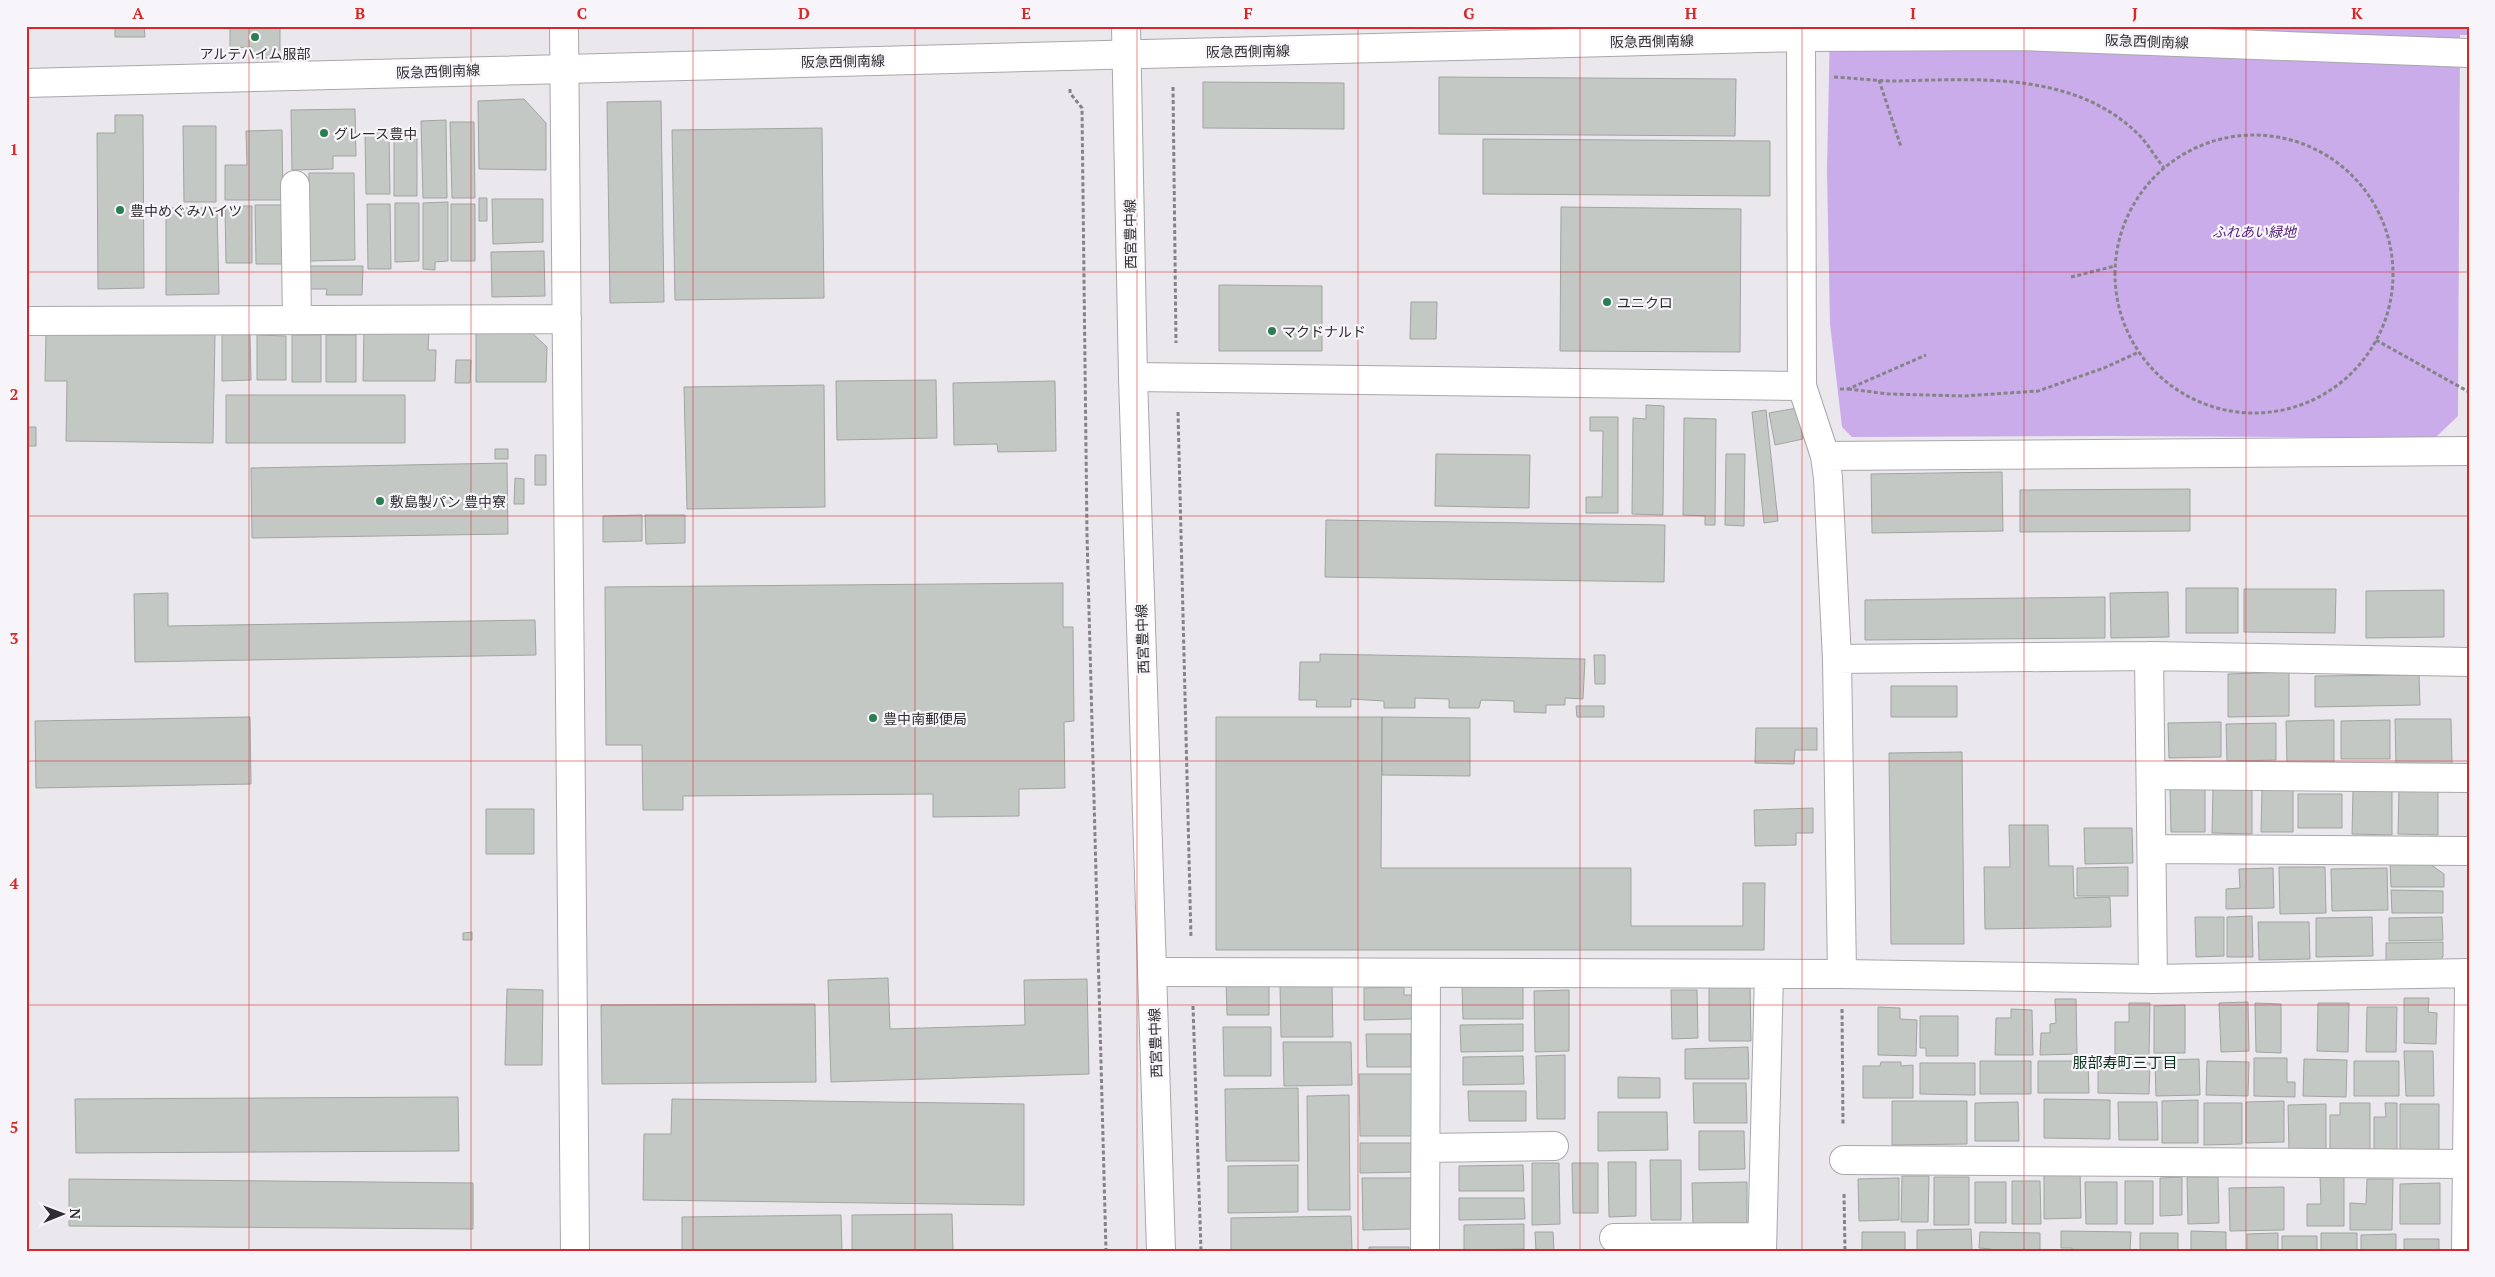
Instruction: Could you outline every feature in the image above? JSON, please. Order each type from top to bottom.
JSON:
[{"type":"street","points":[[564,26],[575,1251]]},
{"type":"street","name":"西宮豊中線","points":[[1126,26],[1133,377],[1161,1251]]},
{"type":"street","name":"阪急西側南線","points":[[26,83],[1801,37],[2021,36],[2469,53]]},
{"type":"street","points":[[1801,37],[1802,386],[1826,456],[1837,659],[1842,974]]},
{"type":"street","points":[[295,185],[297,320]]},
{"type":"street","points":[[26,321],[566,319]]},
{"type":"street","points":[[1133,377],[1802,386]]},
{"type":"street","points":[[1826,456],[2469,451]]},
{"type":"street","points":[[1837,659],[2149,656],[2469,662]]},
{"type":"street","points":[[2149,656],[2153,979]]},
{"type":"street","points":[[2151,775],[2469,778]]},
{"type":"street","points":[[2152,849],[2469,851]]},
{"type":"street","points":[[1153,972],[1842,974],[2153,979],[2469,973]]},
{"type":"street","points":[[1425,1251],[1426,973]]},
{"type":"street","points":[[1614,1238],[1762,1244],[1769,974]]},
{"type":"street","points":[[2466,1251],[2469,986]]},
{"type":"street","points":[[1426,1148],[1554,1146]]},
{"type":"street","points":[[1844,1160],[2468,1149]]},
{"type":"path","points":[[1172,52],[1177,378],[1201,1251]]},
{"type":"path","points":[[1067,55],[1070,93],[1082,108],[1087,526],[1106,1251]]},
{"type":"path","points":[[1801,77],[1879,80],[1989,80],[2065,92],[2093,103],[2119,118],[2142,138],[2164,168]]},
{"type":"path","points":[[1879,80],[1901,147]]},
{"type":"path","points":[[2260,134],[2302,143],[2329,157],[2341,166],[2370,199],[2384,225],[2388,239],[2392,283],[2387,312],[2376,340],[2368,354],[2347,377],[2321,396],[2292,408],[2260,413],[2230,411],[2192,399],[2159,376],[2139,352],[2120,311],[2117,296],[2116,266],[2119,241],[2127,218],[2142,191],[2164,168],[2202,145],[2230,137],[2260,134]]},
{"type":"path","points":[[2071,277],[2116,266]]},
{"type":"path","points":[[2376,340],[2469,392]]},
{"type":"path","points":[[1802,386],[1890,394],[1964,396],[2038,391],[2104,368],[2139,352]]},
{"type":"path","points":[[1848,389],[1926,355]]},
{"type":"path","points":[[1842,974],[1845,1251]]},
{"type":"green space","name":"ふれあい緑地","points":[[1830,26],[2469,26],[2469,35],[2460,35],[2458,416],[2435,438],[1852,437],[1842,427],[1830,324],[1827,171]]},
{"type":"building","points":[[93,26],[144,26],[145,37],[115,37],[115,28]]},
{"type":"building","name":"アルテハイム服部","points":[[230,26],[280,26],[280,58],[252,58],[252,47],[230,48]]},
{"type":"building","points":[[1439,77],[1736,79],[1735,136],[1439,134]]},
{"type":"building","points":[[1203,82],[1344,83],[1344,129],[1203,128]]},
{"type":"building","points":[[524,99],[546,123],[546,170],[479,169],[478,101]]},
{"type":"building","points":[[661,101],[664,302],[610,303],[607,102]]},
{"type":"building","name":"グレース豊中","points":[[355,109],[356,156],[333,156],[333,169],[292,170],[291,110]]},
{"type":"building","name":"豊中めぐみハイツ","points":[[115,115],[143,115],[144,288],[98,289],[97,133],[115,133]]},
{"type":"building","points":[[446,120],[447,198],[423,198],[421,121]]},
{"type":"building","points":[[450,122],[474,122],[475,198],[452,198]]},
{"type":"building","points":[[183,126],[216,126],[216,202],[184,202]]},
{"type":"building","points":[[822,128],[824,298],[675,300],[672,130]]},
{"type":"building","points":[[394,129],[417,129],[417,196],[394,196]]},
{"type":"building","points":[[282,130],[283,200],[225,200],[225,165],[247,165],[246,131]]},
{"type":"building","points":[[365,132],[389,132],[390,194],[366,194]]},
{"type":"building","points":[[1483,139],[1770,141],[1770,196],[1483,194]]},
{"type":"building","points":[[309,173],[354,173],[355,260],[309,261]]},
{"type":"building","points":[[479,198],[487,198],[487,221],[479,221]]},
{"type":"building","points":[[492,199],[543,199],[543,242],[493,244]]},
{"type":"building","points":[[448,202],[448,261],[435,262],[435,270],[423,269],[423,203]]},
{"type":"building","points":[[395,203],[419,203],[419,261],[395,262]]},
{"type":"building","points":[[367,204],[390,204],[391,269],[368,269]]},
{"type":"building","points":[[451,204],[475,204],[475,261],[451,261]]},
{"type":"building","points":[[255,205],[283,205],[285,264],[256,264]]},
{"type":"building","points":[[225,206],[252,206],[252,263],[226,263]]},
{"type":"building","points":[[1561,207],[1741,209],[1740,352],[1560,351]]},
{"type":"building","points":[[166,208],[217,208],[219,294],[166,295]]},
{"type":"building","points":[[544,251],[545,296],[492,297],[491,252]]},
{"type":"building","points":[[306,266],[363,266],[362,295],[326,295],[327,289],[306,289]]},
{"type":"building","points":[[1219,285],[1322,286],[1322,351],[1219,351]]},
{"type":"building","points":[[1411,302],[1437,302],[1436,339],[1410,339]]},
{"type":"building","points":[[364,329],[429,330],[428,350],[436,350],[435,381],[363,381]]},
{"type":"building","points":[[46,332],[215,334],[213,443],[66,441],[67,381],[45,381]]},
{"type":"building","points":[[476,332],[531,332],[547,347],[546,382],[476,382]]},
{"type":"building","points":[[222,333],[250,333],[251,380],[222,381]]},
{"type":"building","points":[[257,335],[286,336],[286,380],[257,380]]},
{"type":"building","points":[[292,335],[321,335],[321,382],[292,382]]},
{"type":"building","points":[[326,335],[356,335],[356,382],[326,382]]},
{"type":"building","points":[[456,360],[471,360],[470,383],[455,383]]},
{"type":"building","points":[[936,380],[937,438],[837,440],[836,381]]},
{"type":"building","points":[[1055,381],[1056,451],[998,452],[997,444],[954,445],[953,383]]},
{"type":"building","points":[[824,385],[825,507],[687,509],[684,387]]},
{"type":"building","points":[[226,395],[405,395],[405,443],[226,443]]},
{"type":"building","points":[[1646,405],[1664,406],[1663,515],[1632,514],[1633,418],[1646,419]]},
{"type":"building","points":[[1797,408],[1803,439],[1775,445],[1769,413]]},
{"type":"building","points":[[1766,410],[1778,521],[1764,523],[1752,412]]},
{"type":"building","points":[[1590,417],[1618,417],[1618,513],[1586,513],[1586,497],[1602,497],[1603,431],[1590,431]]},
{"type":"building","points":[[1684,418],[1716,419],[1715,525],[1705,525],[1705,516],[1683,515]]},
{"type":"building","points":[[26,427],[36,427],[36,446],[26,446]]},
{"type":"building","points":[[495,449],[508,449],[508,459],[495,459]]},
{"type":"building","points":[[1436,454],[1530,455],[1529,508],[1435,506]]},
{"type":"building","points":[[1726,454],[1745,454],[1744,526],[1725,525]]},
{"type":"building","points":[[535,455],[546,455],[546,485],[535,485]]},
{"type":"building","name":"敷島製パン 豊中寮","points":[[507,463],[508,534],[252,538],[251,468]]},
{"type":"building","points":[[2002,472],[2003,531],[1872,533],[1871,474]]},
{"type":"building","points":[[515,478],[524,479],[524,504],[514,504]]},
{"type":"building","points":[[2190,489],[2190,531],[2020,532],[2020,490]]},
{"type":"building","points":[[642,515],[642,541],[603,542],[603,516]]},
{"type":"building","points":[[645,515],[685,515],[685,543],[646,544]]},
{"type":"building","points":[[1326,520],[1665,525],[1664,582],[1325,577]]},
{"type":"building","points":[[1063,583],[1063,627],[1073,627],[1074,721],[1064,722],[1065,788],[1019,789],[1019,816],[933,817],[933,794],[683,796],[683,810],[643,810],[642,745],[606,745],[605,587]]},
{"type":"building","points":[[2186,588],[2238,588],[2238,633],[2186,633]]},
{"type":"building","points":[[2244,589],[2336,589],[2335,633],[2244,632]]},
{"type":"building","points":[[2444,590],[2444,637],[2366,638],[2366,591]]},
{"type":"building","points":[[2168,592],[2169,637],[2111,638],[2110,593]]},
{"type":"building","points":[[168,593],[168,626],[535,620],[536,655],[135,662],[134,594]]},
{"type":"building","points":[[2105,597],[2105,638],[1865,640],[1865,600]]},
{"type":"building","points":[[1320,654],[1585,659],[1583,699],[1565,698],[1565,705],[1546,705],[1546,713],[1514,712],[1514,701],[1481,700],[1479,708],[1449,708],[1449,699],[1415,698],[1415,708],[1384,708],[1384,701],[1351,699],[1351,707],[1316,707],[1317,700],[1299,700],[1300,662],[1320,662]]},
{"type":"building","points":[[1594,655],[1605,655],[1605,684],[1595,684]]},
{"type":"building","points":[[2289,672],[2289,716],[2228,717],[2228,674]]},
{"type":"building","points":[[2419,675],[2420,705],[2315,707],[2315,676]]},
{"type":"building","points":[[1891,686],[1957,686],[1957,717],[1891,717]]},
{"type":"building","points":[[1576,706],[1604,706],[1604,717],[1577,717]]},
{"type":"building","points":[[250,717],[251,784],[36,788],[35,721]]},
{"type":"building","points":[[1216,717],[1382,717],[1381,868],[1631,868],[1631,926],[1743,926],[1743,883],[1765,883],[1764,950],[1216,950]]},
{"type":"building","points":[[1382,717],[1470,718],[1470,776],[1382,775]]},
{"type":"building","points":[[2395,719],[2451,719],[2452,764],[2396,765]]},
{"type":"building","points":[[2334,720],[2334,763],[2287,764],[2286,721]]},
{"type":"building","points":[[2390,720],[2390,759],[2341,759],[2341,721]]},
{"type":"building","points":[[2221,722],[2221,757],[2169,758],[2168,723]]},
{"type":"building","points":[[2276,723],[2276,760],[2227,761],[2226,724]]},
{"type":"building","points":[[1756,728],[1817,728],[1817,750],[1795,750],[1794,764],[1755,763]]},
{"type":"building","points":[[1962,752],[1964,944],[1891,944],[1889,753]]},
{"type":"building","points":[[2170,787],[2205,787],[2205,832],[2171,832]]},
{"type":"building","points":[[2213,789],[2252,790],[2252,834],[2212,833]]},
{"type":"building","points":[[2353,789],[2392,790],[2392,835],[2352,834]]},
{"type":"building","points":[[2399,789],[2438,790],[2438,835],[2398,834]]},
{"type":"building","points":[[2262,790],[2293,790],[2293,832],[2261,832]]},
{"type":"building","points":[[2298,794],[2342,794],[2342,828],[2298,828]]},
{"type":"building","points":[[1813,808],[1813,833],[1796,833],[1796,845],[1755,846],[1754,810]]},
{"type":"building","points":[[486,809],[534,809],[534,854],[486,854]]},
{"type":"building","points":[[2009,825],[2048,825],[2049,866],[2073,866],[2074,898],[2110,897],[2111,927],[1985,929],[1984,867],[2010,867]]},
{"type":"building","points":[[2084,828],[2132,828],[2133,863],[2085,864]]},
{"type":"building","points":[[2390,862],[2427,862],[2444,874],[2444,887],[2391,887]]},
{"type":"building","points":[[2128,867],[2128,896],[2077,896],[2077,868]]},
{"type":"building","points":[[2279,867],[2325,867],[2326,913],[2280,914]]},
{"type":"building","points":[[2273,868],[2274,908],[2226,909],[2226,889],[2240,888],[2239,869]]},
{"type":"building","points":[[2387,868],[2388,910],[2332,911],[2331,869]]},
{"type":"building","points":[[2391,890],[2443,891],[2443,913],[2392,913]]},
{"type":"building","points":[[2252,916],[2253,957],[2227,957],[2227,917]]},
{"type":"building","points":[[2195,917],[2224,917],[2224,956],[2196,957]]},
{"type":"building","points":[[2372,917],[2373,956],[2316,957],[2316,918]]},
{"type":"building","points":[[2442,917],[2443,940],[2389,941],[2389,918]]},
{"type":"building","points":[[2258,922],[2309,922],[2310,959],[2259,960]]},
{"type":"building","points":[[472,932],[472,940],[463,940],[463,933]]},
{"type":"building","points":[[2443,942],[2443,957],[2435,965],[2386,966],[2386,943]]},
{"type":"building","points":[[888,978],[890,1029],[1025,1025],[1024,980],[1087,979],[1089,1074],[831,1082],[828,980]]},
{"type":"building","points":[[1226,980],[1269,980],[1269,1015],[1227,1015]]},
{"type":"building","points":[[1332,984],[1333,1037],[1281,1037],[1280,985]]},
{"type":"building","points":[[1523,985],[1523,1019],[1463,1019],[1462,986]]},
{"type":"building","points":[[1709,985],[1750,985],[1751,1041],[1709,1041]]},
{"type":"building","points":[[1404,987],[1404,995],[1412,995],[1412,1019],[1364,1020],[1364,988]]},
{"type":"building","points":[[507,989],[543,990],[542,1065],[505,1065]]},
{"type":"building","points":[[1569,990],[1569,1051],[1535,1052],[1534,991]]},
{"type":"building","points":[[1671,990],[1697,990],[1698,1038],[1672,1039]]},
{"type":"building","points":[[2404,998],[2429,998],[2428,1012],[2437,1013],[2436,1044],[2404,1043]]},
{"type":"building","points":[[2055,999],[2076,999],[2077,1054],[2040,1055],[2041,1033],[2050,1033],[2050,1024],[2056,1023]]},
{"type":"building","points":[[2248,1002],[2249,1051],[2221,1052],[2219,1003]]},
{"type":"building","points":[[2129,1003],[2150,1003],[2149,1055],[2115,1054],[2115,1022],[2129,1022]]},
{"type":"building","points":[[2255,1003],[2281,1004],[2281,1053],[2256,1052]]},
{"type":"building","points":[[2318,1003],[2349,1003],[2348,1052],[2317,1051]]},
{"type":"building","points":[[815,1004],[816,1082],[602,1084],[601,1005]]},
{"type":"building","points":[[2185,1005],[2185,1053],[2154,1053],[2154,1006]]},
{"type":"building","points":[[1878,1007],[1900,1008],[1900,1019],[1917,1020],[1916,1056],[1878,1055]]},
{"type":"building","points":[[2367,1007],[2397,1007],[2396,1052],[2366,1052]]},
{"type":"building","points":[[2011,1009],[2032,1010],[2033,1055],[1995,1055],[1996,1018],[2011,1018]]},
{"type":"building","points":[[1920,1016],[1958,1016],[1958,1056],[1926,1056],[1926,1048],[1920,1048]]},
{"type":"building","points":[[1523,1024],[1523,1051],[1461,1052],[1460,1025]]},
{"type":"building","points":[[1223,1027],[1271,1027],[1271,1076],[1224,1076]]},
{"type":"building","points":[[1366,1034],[1411,1034],[1411,1067],[1367,1067]]},
{"type":"building","points":[[1283,1042],[1351,1042],[1352,1085],[1284,1086]]},
{"type":"building","points":[[1748,1047],[1749,1079],[1685,1079],[1685,1049]]},
{"type":"building","points":[[2404,1051],[2433,1051],[2434,1096],[2406,1096]]},
{"type":"building","points":[[1565,1055],[1565,1119],[1537,1119],[1536,1056]]},
{"type":"building","points":[[1523,1056],[1524,1084],[1463,1085],[1463,1057]]},
{"type":"building","points":[[2254,1058],[2287,1058],[2287,1082],[2295,1082],[2295,1097],[2254,1096]]},
{"type":"building","points":[[2199,1059],[2200,1095],[2156,1096],[2155,1060]]},
{"type":"building","points":[[2304,1059],[2347,1060],[2346,1097],[2303,1096]]},
{"type":"building","points":[[1980,1061],[2031,1061],[2031,1094],[1980,1094]]},
{"type":"building","points":[[2038,1061],[2088,1061],[2089,1093],[2038,1093]]},
{"type":"building","points":[[2207,1061],[2249,1062],[2248,1096],[2206,1095]]},
{"type":"building","points":[[2354,1061],[2399,1061],[2399,1096],[2354,1096]]},
{"type":"building","points":[[1881,1062],[1901,1062],[1901,1066],[1913,1065],[1913,1098],[1863,1098],[1863,1066],[1880,1066]]},
{"type":"building","points":[[2098,1062],[2150,1063],[2149,1094],[2098,1093]]},
{"type":"building","points":[[1920,1063],[1975,1063],[1975,1095],[1920,1094]]},
{"type":"building","points":[[1359,1074],[1413,1074],[1413,1136],[1360,1136]]},
{"type":"building","points":[[1618,1077],[1660,1078],[1660,1098],[1618,1098]]},
{"type":"building","points":[[1693,1083],[1746,1083],[1747,1123],[1694,1123]]},
{"type":"building","points":[[1298,1088],[1299,1161],[1226,1161],[1225,1089]]},
{"type":"building","points":[[1468,1091],[1526,1091],[1526,1121],[1469,1121]]},
{"type":"building","points":[[1349,1095],[1350,1210],[1308,1210],[1307,1096]]},
{"type":"building","points":[[458,1097],[459,1151],[76,1153],[75,1099]]},
{"type":"building","points":[[672,1099],[1024,1104],[1024,1205],[643,1200],[644,1134],[671,1134]]},
{"type":"building","points":[[2044,1099],[2110,1100],[2110,1139],[2044,1138]]},
{"type":"building","points":[[2198,1100],[2198,1143],[2162,1143],[2162,1101]]},
{"type":"building","points":[[1892,1101],[1967,1101],[1967,1144],[1892,1145]]},
{"type":"building","points":[[2284,1101],[2284,1142],[2246,1143],[2246,1102]]},
{"type":"building","points":[[2018,1102],[2019,1141],[1975,1141],[1975,1103]]},
{"type":"building","points":[[2118,1102],[2157,1102],[2158,1140],[2119,1140]]},
{"type":"building","points":[[2204,1103],[2242,1103],[2242,1144],[2204,1145]]},
{"type":"building","points":[[2340,1103],[2370,1103],[2370,1152],[2330,1152],[2330,1115],[2340,1115]]},
{"type":"building","points":[[2385,1103],[2397,1103],[2397,1152],[2374,1152],[2374,1117],[2386,1117]]},
{"type":"building","points":[[2326,1104],[2326,1152],[2289,1152],[2288,1105]]},
{"type":"building","points":[[2400,1104],[2439,1104],[2439,1154],[2400,1154]]},
{"type":"building","points":[[1598,1112],[1667,1112],[1668,1150],[1598,1151]]},
{"type":"building","points":[[1699,1131],[1744,1131],[1745,1169],[1699,1170]]},
{"type":"building","points":[[1360,1143],[1416,1143],[1417,1172],[1360,1173]]},
{"type":"building","points":[[1650,1160],[1681,1160],[1681,1220],[1651,1220]]},
{"type":"building","points":[[1608,1162],[1636,1162],[1636,1216],[1609,1217]]},
{"type":"building","points":[[1532,1163],[1559,1163],[1560,1224],[1532,1225]]},
{"type":"building","points":[[1572,1163],[1598,1163],[1598,1213],[1573,1213]]},
{"type":"building","points":[[1298,1165],[1298,1212],[1228,1213],[1228,1166]]},
{"type":"building","points":[[1523,1165],[1524,1191],[1459,1191],[1459,1166]]},
{"type":"building","points":[[2080,1168],[2081,1218],[2044,1219],[2044,1169]]},
{"type":"building","points":[[1902,1176],[1929,1176],[1928,1222],[1901,1222]]},
{"type":"building","points":[[1934,1177],[1969,1177],[1969,1225],[1934,1225]]},
{"type":"building","points":[[2182,1177],[2182,1215],[2160,1216],[2160,1178]]},
{"type":"building","points":[[2187,1177],[2218,1177],[2219,1223],[2188,1224]]},
{"type":"building","points":[[2320,1177],[2344,1177],[2344,1226],[2307,1226],[2307,1204],[2321,1204]]},
{"type":"building","points":[[1362,1178],[1412,1178],[1412,1229],[1363,1230]]},
{"type":"building","points":[[1899,1178],[1899,1220],[1859,1221],[1858,1179]]},
{"type":"building","points":[[69,1179],[473,1183],[473,1229],[69,1226]]},
{"type":"building","points":[[2367,1179],[2393,1179],[2392,1230],[2350,1230],[2350,1203],[2366,1204]]},
{"type":"building","points":[[2012,1181],[2040,1181],[2041,1224],[2012,1224]]},
{"type":"building","points":[[2125,1181],[2153,1181],[2153,1224],[2125,1224]]},
{"type":"building","points":[[1747,1182],[1747,1224],[1693,1225],[1692,1183]]},
{"type":"building","points":[[1975,1182],[2006,1182],[2006,1223],[1975,1223]]},
{"type":"building","points":[[2085,1182],[2117,1182],[2117,1224],[2086,1224]]},
{"type":"building","points":[[2440,1183],[2440,1224],[2400,1224],[2400,1184]]},
{"type":"building","points":[[2284,1187],[2284,1230],[2230,1231],[2229,1188]]},
{"type":"building","points":[[1459,1198],[1524,1198],[1525,1219],[1459,1220]]},
{"type":"building","points":[[952,1214],[953,1251],[852,1251],[852,1215]]},
{"type":"building","points":[[841,1215],[842,1251],[682,1251],[682,1217]]},
{"type":"building","points":[[1351,1216],[1352,1251],[1231,1251],[1231,1218]]},
{"type":"building","points":[[1524,1224],[1524,1249],[1464,1250],[1464,1225]]},
{"type":"building","points":[[1971,1229],[1972,1251],[1917,1251],[1917,1230]]},
{"type":"building","points":[[2061,1231],[2131,1232],[2130,1251],[2072,1251],[2072,1248],[2061,1248]]},
{"type":"building","points":[[2191,1231],[2226,1232],[2226,1251],[2191,1251]]},
{"type":"building","points":[[1535,1232],[1553,1232],[1554,1251],[1536,1251]]},
{"type":"building","points":[[1862,1232],[1905,1232],[1905,1251],[1862,1251]]},
{"type":"building","points":[[1980,1232],[2040,1233],[2040,1251],[1991,1251],[1991,1249],[1979,1248]]},
{"type":"building","points":[[2140,1233],[2178,1233],[2178,1251],[2140,1251]]},
{"type":"building","points":[[2278,1233],[2278,1251],[2247,1251],[2247,1234]]},
{"type":"building","points":[[2321,1233],[2357,1233],[2357,1251],[2321,1251]]},
{"type":"building","points":[[2396,1234],[2396,1251],[2361,1251],[2361,1235]]},
{"type":"building","points":[[2282,1236],[2317,1236],[2317,1251],[2282,1251]]},
{"type":"building","points":[[2404,1239],[2439,1239],[2439,1251],[2404,1251]]},
{"type":"building","points":[[1369,1247],[1409,1247],[1409,1251],[1369,1251]]},
{"type":"place","name":"アルテハイム服部","points":[[255,37]]},
{"type":"place","name":"グレース豊中","points":[[324,133]]},
{"type":"place","name":"豊中めぐみハイツ","points":[[120,210]]},
{"type":"place","name":"ユニクロ","points":[[1607,302]]},
{"type":"place","name":"マクドナルド","points":[[1272,331]]},
{"type":"place","name":"敷島製パン 豊中寮","points":[[380,501]]},
{"type":"place","name":"豊中南郵便局","points":[[873,718]]},
{"type":"district","name":"服部寿町三丁目","points":[[2125,1062]]}]
